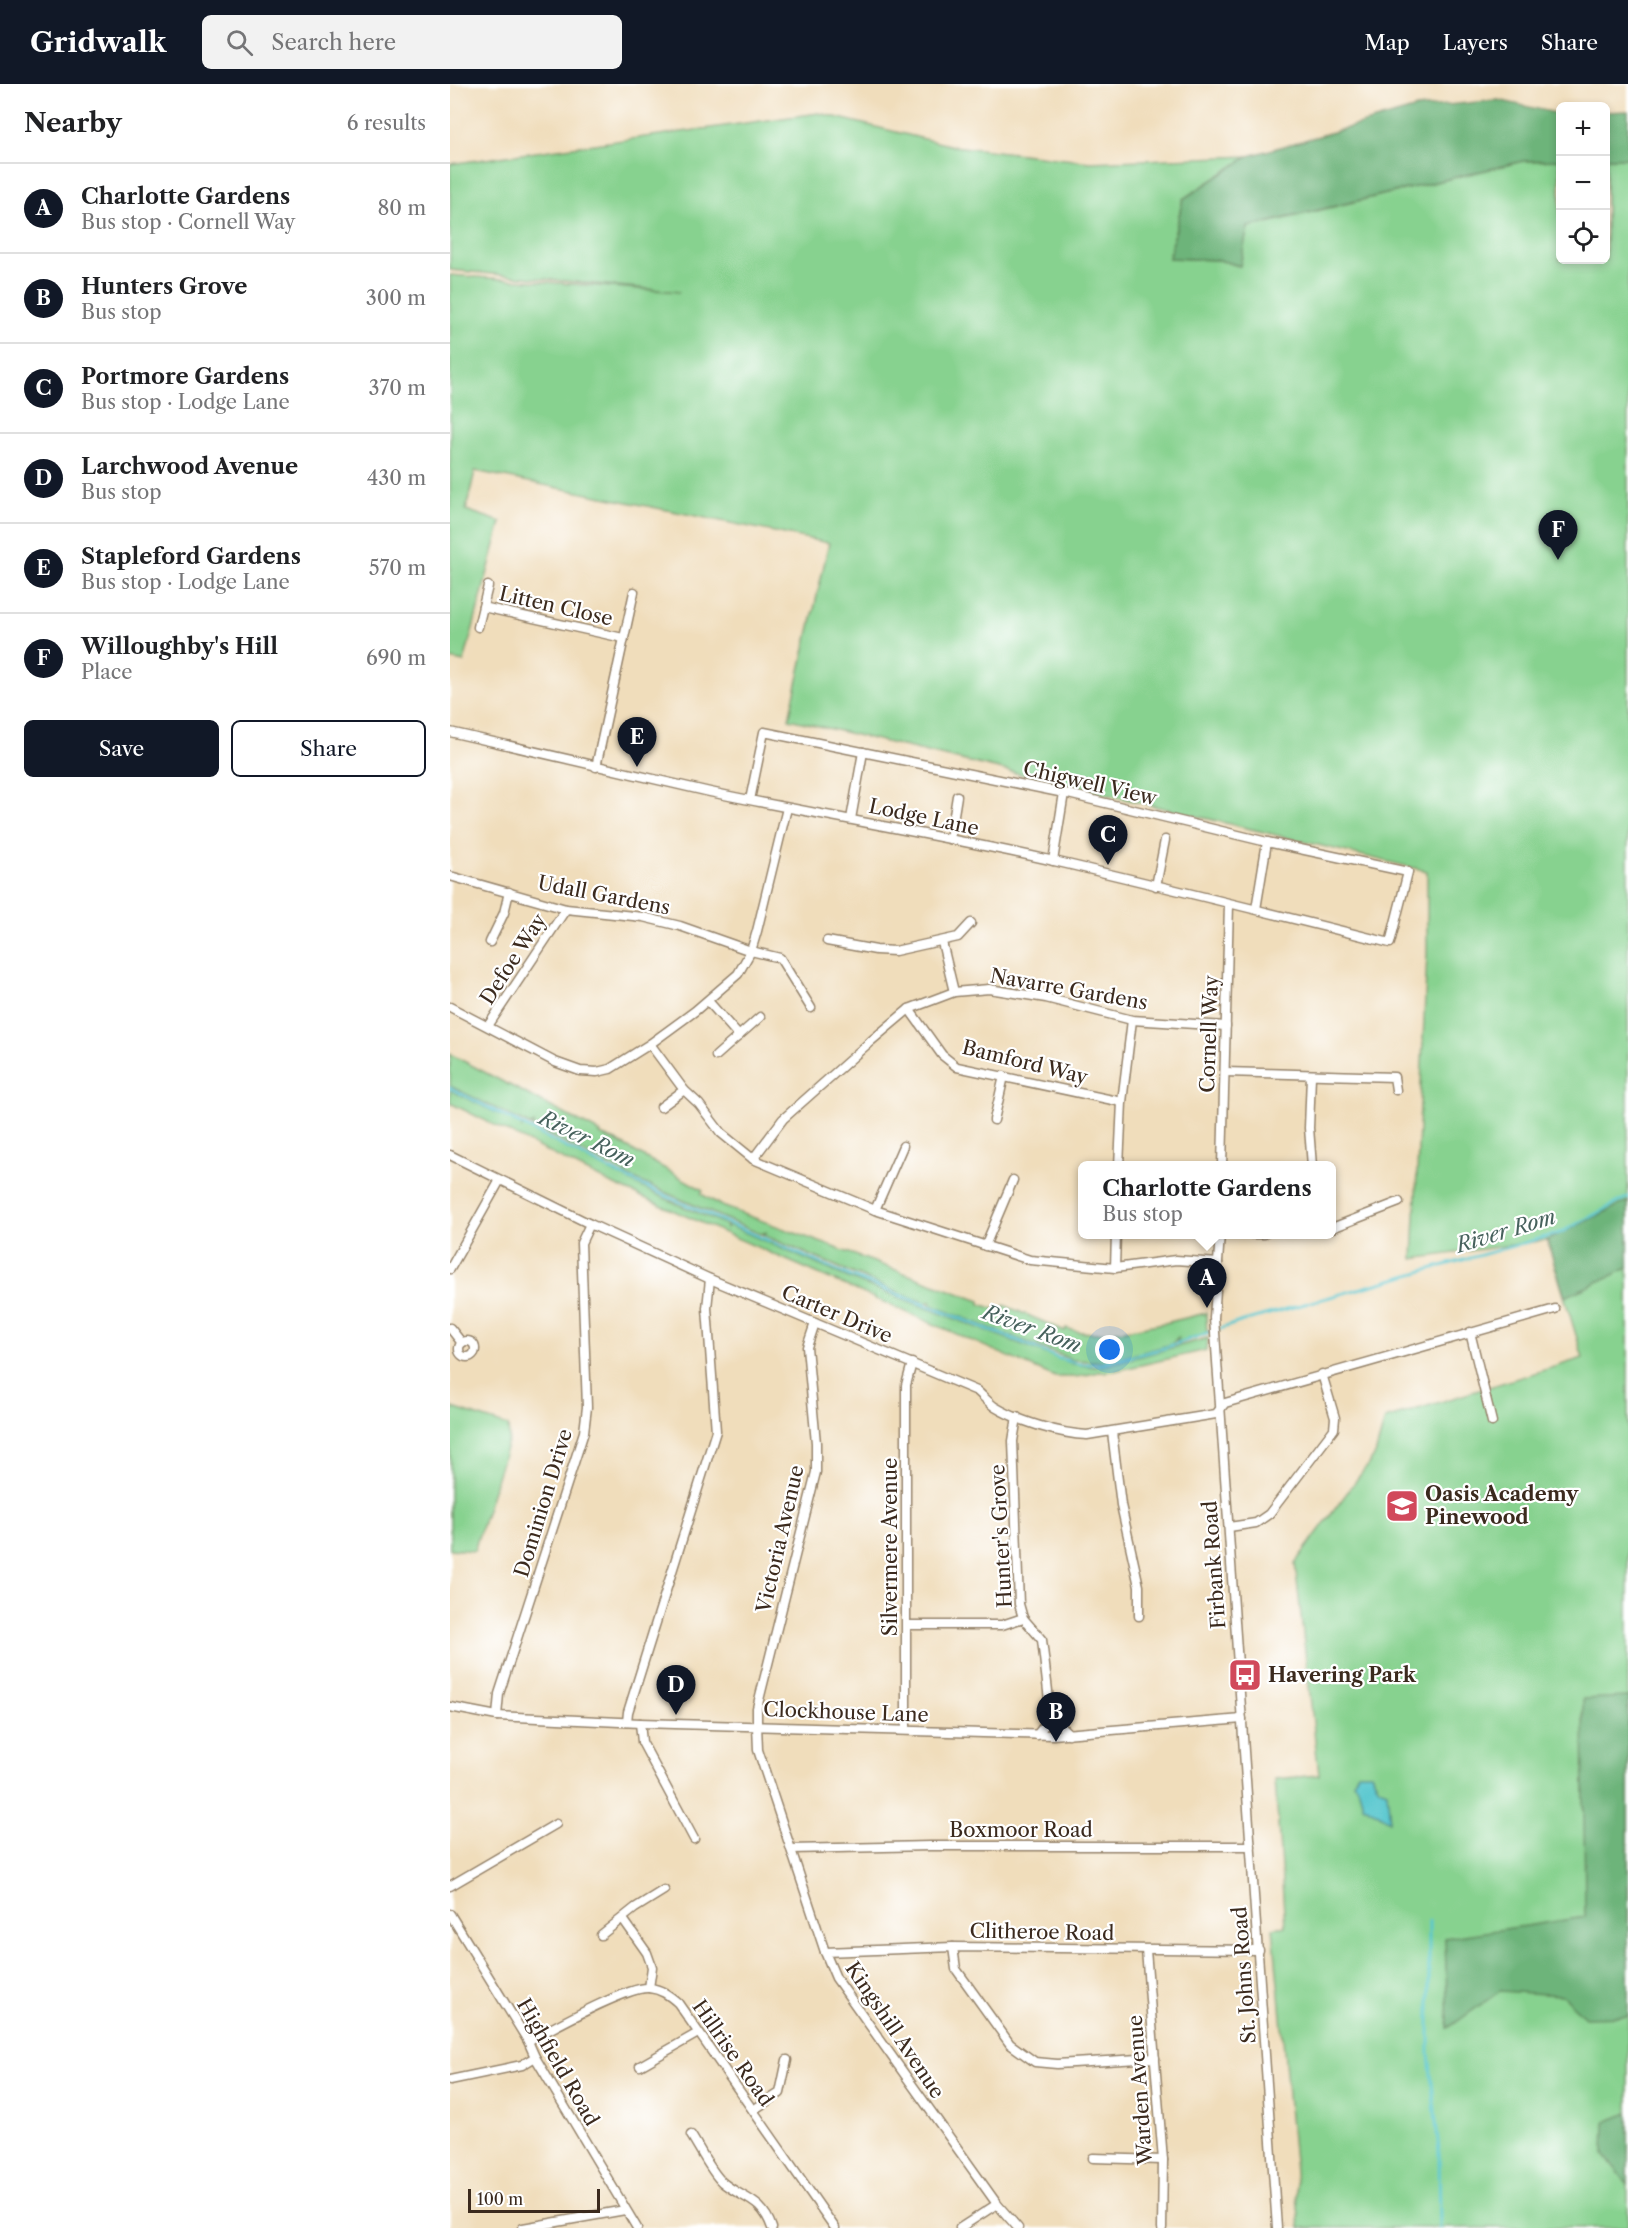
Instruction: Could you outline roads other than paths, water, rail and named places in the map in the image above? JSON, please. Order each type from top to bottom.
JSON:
[{"type":"street","points":[[478,627],[488,586]]},
{"type":"street","name":"Litten Close","points":[[596,767],[634,592]]},
{"type":"street","name":"Litten Close","points":[[483,607],[623,638]]},
{"type":"street","name":"Lodge Lane","points":[[450,732],[596,767],[787,808],[1053,861],[1390,943]]},
{"type":"street","name":"Chigwell View","points":[[750,800],[764,732],[1064,793],[1267,842],[1408,872],[1390,943]]},
{"type":"street","points":[[851,819],[863,752]]},
{"type":"street","points":[[1053,861],[1064,793]]},
{"type":"street","points":[[950,839],[957,796]]},
{"type":"street","points":[[450,1007],[555,1062],[580,1071],[597,1072],[610,1069],[650,1044],[708,1001],[738,974],[751,951],[787,808]]},
{"type":"street","points":[[1156,886],[1165,840]]},
{"type":"street","points":[[1257,909],[1267,842]]},
{"type":"street","name":"Udall Gardens","points":[[450,876],[566,909],[643,917],[680,926],[751,951],[780,958],[811,1008]]},
{"type":"street","points":[[490,942],[504,913],[510,892]]},
{"type":"street","name":"Cornell Way","points":[[1222,1161],[1229,904]]},
{"type":"street","name":"Defoe Way","points":[[488,1026],[566,909]]},
{"type":"street","points":[[827,941],[895,951],[958,937],[971,923]]},
{"type":"street","points":[[942,942],[954,992]]},
{"type":"street","name":"Navarre Gardens","points":[[753,1159],[783,1119],[909,1010],[954,992],[988,989],[1046,999],[1132,1020],[1226,1026]]},
{"type":"street","points":[[708,1001],[739,1036]]},
{"type":"street","name":"Bamford Way","points":[[909,1010],[942,1055],[957,1067],[1122,1102]]},
{"type":"street","points":[[716,1056],[760,1017]]},
{"type":"street","points":[[1119,1161],[1122,1102],[1132,1020]]},
{"type":"street","points":[[650,1044],[684,1090],[699,1104],[721,1133],[753,1159],[875,1210],[1030,1260],[1115,1268],[1176,1260],[1218,1263]]},
{"type":"street","points":[[1225,1072],[1394,1077],[1396,1090]]},
{"type":"street","points":[[994,1120],[1004,1076]]},
{"type":"street","points":[[1311,1076],[1309,1128],[1312,1161]]},
{"type":"street","points":[[661,1107],[684,1090]]},
{"type":"street","points":[[875,1210],[903,1146]]},
{"type":"street","name":"Carter Drive","points":[[450,1155],[710,1279],[977,1391],[994,1406],[1017,1417],[1071,1435],[1112,1432],[1216,1414],[1225,1403],[1555,1309]]},
{"type":"street","points":[[450,1269],[501,1179]]},
{"type":"street","points":[[985,1246],[1013,1180]]},
{"type":"street","points":[[1336,1226],[1399,1202]]},
{"type":"street","name":"Dominion Drive","points":[[497,1716],[499,1694],[584,1432],[587,1407],[580,1244],[591,1224]]},
{"type":"street","points":[[1115,1268],[1116,1239]]},
{"type":"street","points":[[1220,1239],[1214,1322],[1221,1408]]},
{"type":"street","points":[[627,1722],[628,1712],[716,1431],[707,1308],[710,1279]]},
{"type":"street","name":"Victoria Avenue","points":[[757,1725],[757,1708],[816,1472],[816,1443],[807,1347],[815,1323]]},
{"type":"street","points":[[450,1328],[462,1344]]},
{"type":"street","points":[[1470,1332],[1492,1422]]},
{"type":"street","name":"Silvermere Avenue","points":[[906,1730],[906,1385],[912,1364]]},
{"type":"street","points":[[1229,1527],[1256,1523],[1269,1514],[1334,1429],[1335,1418],[1322,1374]]},
{"type":"street","name":"Firbank Road","points":[[1221,1408],[1242,1719]]},
{"type":"street","name":"Hunter's Grove","points":[[1017,1417],[1012,1441],[1019,1604],[1023,1618],[1042,1640],[1051,1717]]},
{"type":"street","points":[[1112,1432],[1121,1505],[1139,1586],[1139,1616]]},
{"type":"street","points":[[907,1625],[1002,1625],[1023,1618]]},
{"type":"street","name":"Clockhouse Lane","points":[[450,1707],[497,1716],[640,1723],[1037,1735],[1242,1719]]},
{"type":"street","points":[[1037,1735],[1051,1717],[1069,1734]]},
{"type":"street","name":"St. Johns Road","points":[[1242,1719],[1277,2228]]},
{"type":"street","points":[[640,1723],[642,1742],[694,1839]]},
{"type":"street","name":"Kingshill Avenue","points":[[757,1725],[758,1750],[825,1952],[836,1978],[997,2204],[1018,2228]]},
{"type":"street","points":[[450,1886],[556,1824]]},
{"type":"street","name":"Boxmoor Road","points":[[791,1849],[930,1846],[1251,1846]]},
{"type":"street","points":[[601,1935],[635,1908],[664,1890]]},
{"type":"street","name":"Highfield Road","points":[[450,1914],[528,2041],[535,2057],[636,2228]]},
{"type":"street","points":[[528,2041],[637,1988],[649,1988],[652,1967],[647,1953],[623,1919]]},
{"type":"street","points":[[952,1947],[956,1969],[1010,2044],[1035,2062],[1056,2064],[1155,2058]]},
{"type":"street","name":"Clitheroe Road","points":[[825,1952],[952,1947],[1259,1950]]},
{"type":"street","name":"Warden Avenue","points":[[1146,1950],[1163,2160],[1162,2228]]},
{"type":"street","name":"Hillrise Road","points":[[649,1988],[666,1993],[678,2003],[835,2228]]},
{"type":"street","points":[[640,2066],[698,2033]]},
{"type":"street","points":[[450,2080],[522,2065],[535,2057]]},
{"type":"street","points":[[753,2110],[780,2093],[787,2060]]},
{"type":"street","points":[[691,2135],[721,2182],[752,2199],[770,2220],[772,2228]]},
{"type":"street","points":[[1093,2158],[1163,2160]]},
{"type":"street","points":[[960,2228],[997,2204]]},
{"type":"street","points":[[523,2228],[626,2210]]},
{"type":"water","points":[[1358,1773],[1371,1773],[1379,1788],[1387,1791],[1390,1821],[1363,1805],[1358,1787],[1353,1782]]},
{"type":"waterway","name":"River Rom","points":[[450,1088],[622,1176],[675,1200],[850,1276],[1058,1358],[1079,1364],[1103,1364],[1164,1348],[1240,1322],[1560,1233],[1628,1197]]},
{"type":"waterway","points":[[1429,1921],[1429,2054],[1439,2151],[1440,2228]]},
{"type":"place","name":"Willoughby's Hill","points":[[1558,560]]},
{"type":"place","name":"Stapleford Gardens","points":[[637,767]]},
{"type":"place","name":"Portmore Gardens","points":[[1108,865]]},
{"type":"place","name":"Charlotte Gardens","points":[[1207,1308]]},
{"type":"place","name":"Oasis Academy Pinewood","points":[[1402,1506]]},
{"type":"place","name":"Havering Park","points":[[1245,1675]]},
{"type":"place","name":"Larchwood Avenue","points":[[676,1715]]},
{"type":"place","name":"Hunters Grove","points":[[1056,1742]]}]
